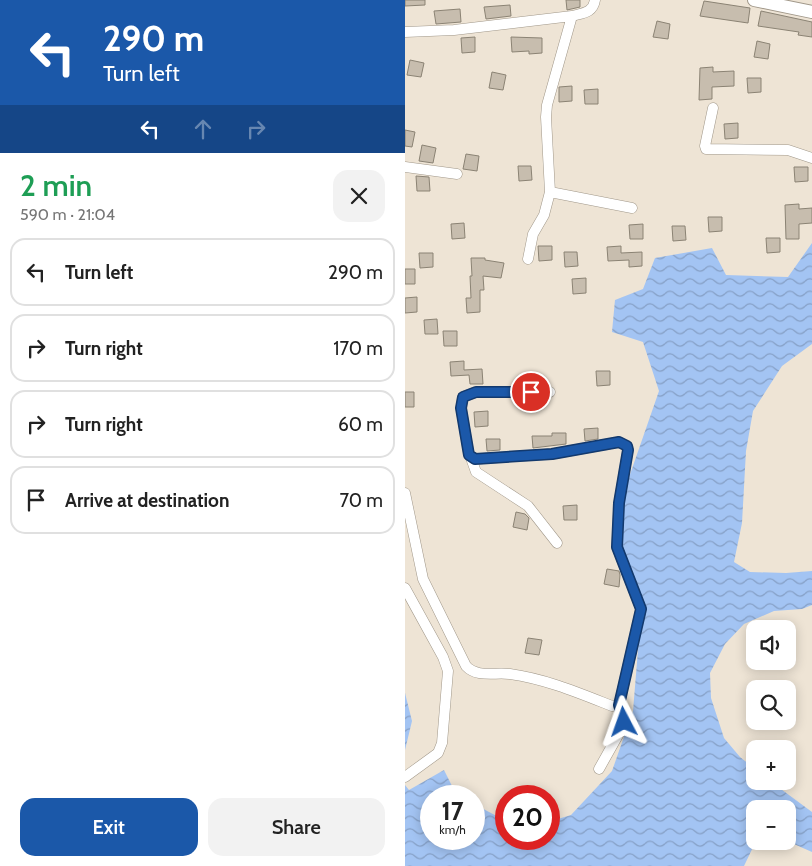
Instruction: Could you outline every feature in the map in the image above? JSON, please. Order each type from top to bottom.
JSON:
[{"type":"main road","points":[[754,0],[812,12]]},
{"type":"street","points":[[405,32],[454,30],[572,16],[589,11],[595,0]]},
{"type":"street","points":[[528,259],[533,234],[544,215],[550,192],[546,111],[572,16]]},
{"type":"street","points":[[713,108],[706,149],[788,150],[812,158]]},
{"type":"street","points":[[405,167],[457,174]]},
{"type":"street","points":[[550,192],[632,208]]},
{"type":"street","points":[[550,392],[476,392],[463,397],[461,408],[469,455],[476,472],[528,506],[557,543]]},
{"type":"street","points":[[471,458],[552,454],[619,442],[627,446],[628,450],[619,503],[617,550],[641,609],[619,705],[623,717],[622,728],[599,769]]},
{"type":"street","points":[[405,493],[423,579],[466,666],[476,673],[509,674],[554,683],[612,706],[619,705]]},
{"type":"street","points":[[405,588],[443,657],[448,672],[440,750],[405,777]]},
{"type":"water","points":[[812,243],[812,344],[782,366],[753,411],[746,451],[742,523],[734,562],[750,572],[786,573],[812,571],[812,605],[802,609],[774,611],[753,620],[746,620],[746,623],[725,644],[710,673],[711,698],[724,738],[746,762],[746,790],[782,790],[796,800],[746,800],[746,850],[752,850],[744,866],[405,866],[405,785],[409,790],[444,770],[452,785],[420,785],[420,850],[485,850],[485,810],[495,815],[495,850],[560,850],[560,818],[571,815],[612,771],[633,711],[642,601],[621,545],[626,486],[659,391],[643,342],[612,332],[615,300],[643,289],[655,258],[712,248],[726,275],[788,277]]},
{"type":"water","points":[[405,693],[412,721],[405,750]]},
{"type":"water","points":[[796,800],[812,812],[812,852],[796,845]]},
{"type":"building","points":[[405,0],[425,0],[425,5],[405,6]]},
{"type":"building","points":[[566,0],[580,0],[580,7],[567,10]]},
{"type":"building","points":[[704,1],[750,8],[748,23],[700,16]]},
{"type":"building","points":[[510,5],[511,16],[486,19],[484,7]]},
{"type":"building","points":[[460,9],[461,22],[436,24],[434,11]]},
{"type":"building","points":[[761,11],[812,22],[812,37],[798,35],[799,32],[758,26]]},
{"type":"building","points":[[657,21],[670,24],[668,39],[653,37]]},
{"type":"building","points":[[475,37],[475,52],[462,53],[461,38]]},
{"type":"building","points":[[511,37],[542,38],[542,53],[529,54],[529,51],[512,52]]},
{"type":"building","points":[[757,41],[770,44],[768,59],[754,57]]},
{"type":"building","points":[[410,60],[424,63],[421,77],[407,75]]},
{"type":"building","points":[[713,67],[713,72],[734,71],[734,86],[712,87],[712,99],[699,100],[700,68]]},
{"type":"building","points":[[492,72],[506,75],[503,90],[489,88]]},
{"type":"building","points":[[747,78],[761,78],[761,92],[748,93]]},
{"type":"building","points":[[572,86],[572,101],[559,102],[559,87]]},
{"type":"building","points":[[598,89],[598,104],[585,104],[584,90]]},
{"type":"building","points":[[738,123],[738,138],[725,139],[724,124]]},
{"type":"building","points":[[405,130],[415,132],[412,147],[405,146]]},
{"type":"building","points":[[422,145],[436,148],[433,163],[419,161]]},
{"type":"building","points":[[466,154],[479,156],[477,171],[463,169]]},
{"type":"building","points":[[518,166],[531,166],[532,180],[519,181]]},
{"type":"building","points":[[794,167],[808,167],[808,181],[795,182]]},
{"type":"building","points":[[416,176],[429,177],[430,191],[417,191]]},
{"type":"building","points":[[799,204],[799,209],[812,208],[812,223],[799,224],[799,239],[786,239],[785,205]]},
{"type":"building","points":[[708,217],[722,217],[722,231],[709,232]]},
{"type":"building","points":[[464,223],[465,238],[452,239],[451,224]]},
{"type":"building","points":[[643,224],[643,239],[630,239],[629,225]]},
{"type":"building","points":[[672,226],[685,226],[686,240],[673,241]]},
{"type":"building","points":[[766,238],[780,238],[780,252],[767,253]]},
{"type":"building","points":[[538,246],[552,246],[552,260],[539,261]]},
{"type":"building","points":[[621,246],[621,253],[642,252],[642,266],[629,267],[629,260],[608,261],[607,247]]},
{"type":"building","points":[[564,252],[577,252],[578,266],[565,267]]},
{"type":"building","points":[[419,253],[433,253],[433,267],[420,268]]},
{"type":"building","points":[[471,258],[485,258],[485,260],[504,263],[501,278],[483,276],[484,290],[480,290],[480,312],[467,313],[466,298],[471,298]]},
{"type":"building","points":[[405,269],[415,269],[415,284],[405,284]]},
{"type":"building","points":[[586,278],[586,293],[573,294],[572,279]]},
{"type":"building","points":[[417,297],[417,312],[405,313],[405,298]]},
{"type":"building","points":[[437,319],[438,334],[425,334],[424,320]]},
{"type":"building","points":[[443,331],[457,331],[457,346],[444,346]]},
{"type":"building","points":[[464,361],[464,370],[482,369],[483,384],[470,384],[469,375],[451,376],[450,362]]},
{"type":"building","points":[[596,371],[610,371],[610,385],[597,386]]},
{"type":"building","points":[[405,392],[414,392],[414,407],[405,407]]},
{"type":"building","points":[[488,411],[488,426],[475,427],[474,412]]},
{"type":"building","points":[[598,428],[598,439],[585,441],[584,429]]},
{"type":"building","points":[[552,433],[566,433],[566,444],[533,448],[532,436],[552,436]]},
{"type":"building","points":[[486,439],[500,439],[500,450],[487,451]]},
{"type":"building","points":[[577,505],[577,520],[564,520],[563,506]]},
{"type":"building","points":[[516,512],[525,514],[529,518],[527,530],[513,527]]},
{"type":"building","points":[[607,569],[619,571],[619,587],[604,584]]},
{"type":"building","points":[[528,638],[542,640],[539,655],[525,653]]},
{"type":"route","points":[[531,392],[476,392],[463,397],[461,408],[471,458],[552,454],[619,442],[627,446],[628,450],[619,503],[617,547],[641,609],[619,705],[624,722]]}]
